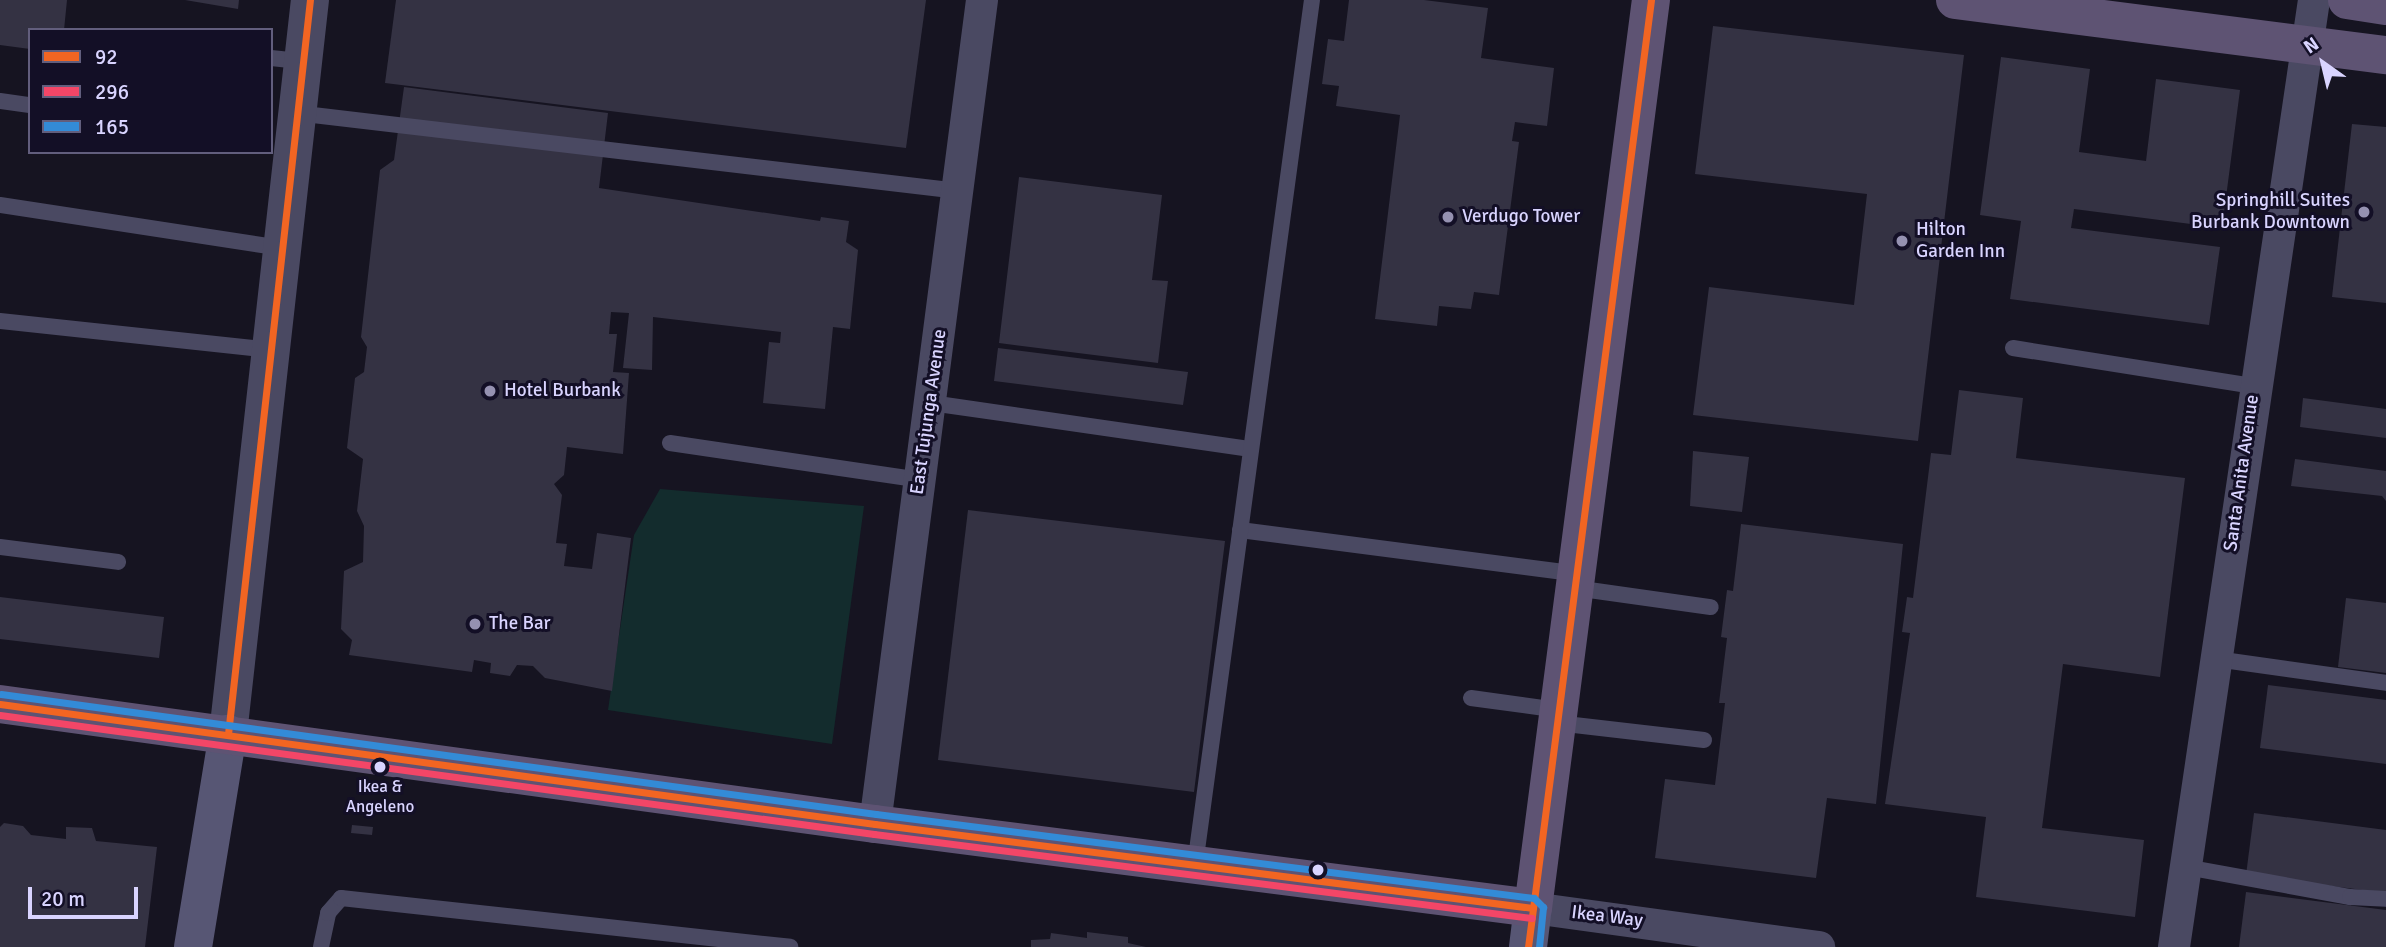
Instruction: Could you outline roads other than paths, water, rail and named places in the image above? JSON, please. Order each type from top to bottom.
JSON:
[{"type":"main road","points":[[1528,947],[1651,0]]},
{"type":"main road","points":[[1955,0],[2386,55]]},
{"type":"main road","points":[[2347,0],[2386,6]]},
{"type":"main road","name":"Ikea Way","points":[[0,704],[874,824],[1533,908]]},
{"type":"main road","points":[[193,947],[228,734]]},
{"type":"street","points":[[228,734],[281,248],[287,134],[286,60],[310,0]]},
{"type":"street","name":"East Tujunga Avenue","points":[[874,824],[982,0]]},
{"type":"street","name":"Santa Anita Avenue","points":[[2174,947],[2254,386],[2314,0]]},
{"type":"street","name":"Ikea Way","points":[[1533,908],[1814,946]]},
{"type":"lane","points":[[1195,865],[1312,0]]},
{"type":"lane","points":[[0,101],[28,106]]},
{"type":"lane","points":[[287,134],[958,191]]},
{"type":"lane","points":[[0,205],[281,248]]},
{"type":"lane","points":[[0,321],[270,350]]},
{"type":"lane","points":[[2012,348],[2254,386]]},
{"type":"lane","points":[[931,403],[1251,449]]},
{"type":"lane","points":[[670,443],[920,480]]},
{"type":"lane","points":[[1240,530],[1576,581],[1711,607]]},
{"type":"lane","points":[[0,547],[118,562]]},
{"type":"lane","points":[[2216,659],[2386,683]]},
{"type":"lane","points":[[1471,698],[1558,717],[1704,740]]},
{"type":"lane","points":[[2186,867],[2350,897],[2386,899]]},
{"type":"lane","points":[[321,947],[328,913],[341,898],[699,942],[790,947]]},
{"type":"place","name":"Springhill Suites Burbank Downtown","points":[[2364,212]]},
{"type":"place","name":"Verdugo Tower","points":[[1448,217]]},
{"type":"place","name":"Hilton Garden Inn","points":[[1902,241]]},
{"type":"place","name":"Hotel Burbank","points":[[490,391]]},
{"type":"place","name":"The Bar","points":[[475,624]]},
{"type":"place","name":"Ikea & Angeleno","points":[[380,767]]}]
